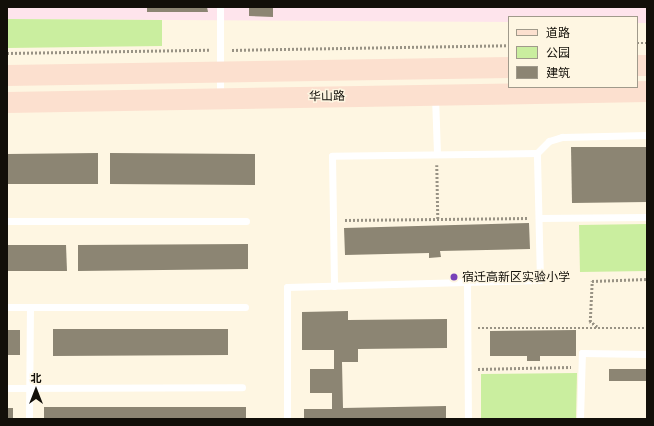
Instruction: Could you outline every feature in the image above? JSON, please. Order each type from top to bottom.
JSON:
[{"type":"street","points":[[7,75],[508,67]]},
{"type":"street","name":"华山路","points":[[7,102],[647,91]]},
{"type":"lane","points":[[220,7],[220,98]]},
{"type":"lane","points":[[435,94],[437,154]]},
{"type":"lane","points":[[334,286],[332,156],[537,153],[549,141],[562,137],[647,135]]},
{"type":"lane","points":[[287,419],[287,287],[540,280],[537,153]]},
{"type":"lane","points":[[538,218],[647,217]]},
{"type":"lane","points":[[7,221],[246,221]]},
{"type":"lane","points":[[467,283],[468,419]]},
{"type":"lane","points":[[7,307],[245,307]]},
{"type":"lane","points":[[29,419],[30,307]]},
{"type":"lane","points":[[580,419],[582,353],[647,354]]},
{"type":"lane","points":[[7,388],[242,387]]},
{"type":"path","points":[[7,53],[508,45]]},
{"type":"path","points":[[437,154],[438,219]]},
{"type":"path","points":[[332,220],[538,218]]},
{"type":"path","points":[[597,328],[590,322],[592,281],[647,279]]},
{"type":"path","points":[[467,328],[647,328]]},
{"type":"path","points":[[468,369],[582,367]]},
{"type":"shaded area","points":[[7,7],[647,7],[647,23],[638,23],[638,16],[508,16],[508,22],[7,19]]},
{"type":"green space","points":[[7,19],[162,20],[162,46],[7,48]]},
{"type":"green space","points":[[647,224],[647,271],[580,272],[579,225]]},
{"type":"green space","points":[[577,373],[576,419],[481,419],[481,374]]},
{"type":"building","points":[[147,7],[207,7],[208,12],[147,12]]},
{"type":"building","points":[[249,7],[273,7],[273,17],[249,16]]},
{"type":"building","points":[[571,147],[647,147],[647,202],[572,203]]},
{"type":"building","points":[[98,153],[98,184],[7,184],[7,154]]},
{"type":"building","points":[[110,153],[255,154],[255,185],[110,184]]},
{"type":"building","points":[[529,223],[530,249],[440,251],[441,257],[429,258],[429,253],[345,255],[344,228]]},
{"type":"building","points":[[248,244],[248,269],[78,271],[78,245]]},
{"type":"building","points":[[7,245],[66,245],[67,271],[7,271]]},
{"type":"building","points":[[348,311],[348,320],[447,319],[447,348],[358,349],[358,362],[342,362],[343,408],[446,406],[446,419],[304,419],[304,409],[332,409],[332,393],[310,393],[310,369],[334,369],[334,350],[302,350],[302,312]]},
{"type":"building","points":[[53,329],[228,329],[228,355],[53,356]]},
{"type":"building","points":[[7,330],[20,330],[20,355],[7,355]]},
{"type":"building","points":[[576,330],[576,356],[540,356],[540,361],[527,361],[527,356],[490,356],[490,331]]},
{"type":"building","points":[[609,369],[647,369],[647,381],[609,381]]},
{"type":"building","points":[[44,407],[246,407],[246,419],[44,419]]},
{"type":"building","points":[[7,408],[13,408],[13,419],[7,419]]},
{"type":"place","name":"宿迁高新区实验小学","points":[[454,277]]}]
